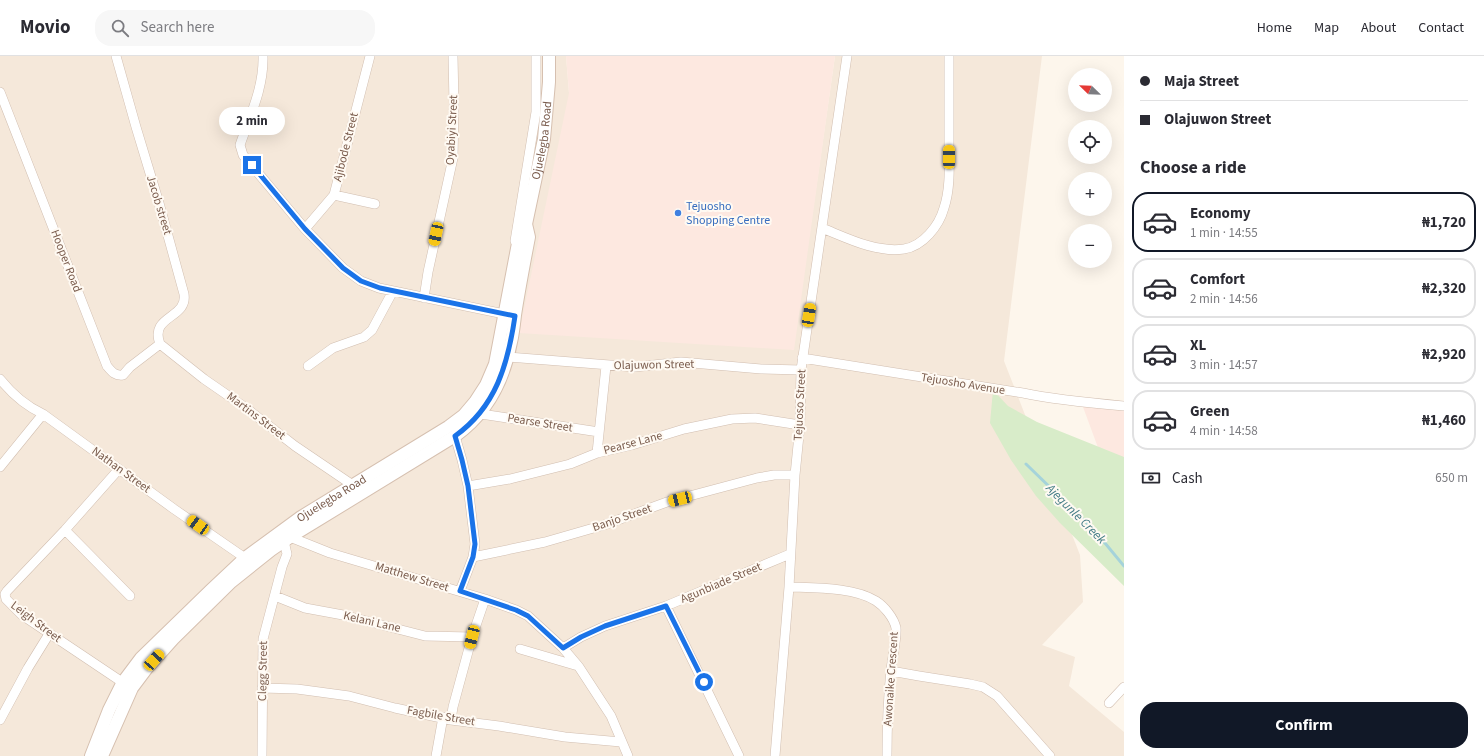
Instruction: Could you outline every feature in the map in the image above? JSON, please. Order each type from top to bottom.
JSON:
[{"type":"main road","name":"Ojuelegba Road","points":[[90,756],[109,710],[128,685],[147,668],[173,639],[231,582],[287,539],[455,436],[468,427],[480,414],[496,388],[505,367],[512,342],[510,315],[515,260],[519,238],[526,224],[544,139],[549,82],[548,56]]},
{"type":"main road","name":"Ojuelegba Road","points":[[102,756],[128,685],[141,658],[211,590],[245,558],[301,517],[354,486],[448,427],[464,415],[480,394],[495,364],[510,315],[529,238],[526,224]]},
{"type":"street","name":"Jacob street","points":[[116,56],[159,203],[185,300],[182,306],[159,327],[157,332],[160,344]]},
{"type":"street","points":[[262,56],[263,70],[261,82],[240,145],[243,155],[305,229],[343,268],[361,281],[393,291],[510,315]]},
{"type":"street","name":"Ajibode Street","points":[[305,229],[334,195],[370,56]]},
{"type":"street","name":"Oyabiyi Street","points":[[424,298],[428,272],[453,158],[453,56]]},
{"type":"street","points":[[515,260],[514,248],[536,112],[536,56]]},
{"type":"street","name":"Tejuoso Street","points":[[775,756],[789,587],[795,475],[800,425],[802,358],[847,56]]},
{"type":"street","points":[[822,228],[874,248],[887,249],[904,249],[917,244],[928,236],[938,222],[944,208],[947,195],[949,172],[949,56]]},
{"type":"street","name":"Hooper Road","points":[[0,92],[107,366],[118,376],[123,375],[130,367],[160,344]]},
{"type":"street","points":[[334,195],[375,204]]},
{"type":"street","points":[[308,366],[333,348],[364,337],[372,330],[393,291]]},
{"type":"street","name":"Martins Street","points":[[160,344],[204,380],[246,408],[295,446],[354,486]]},
{"type":"street","name":"Olajuwon Street","points":[[508,357],[606,366],[635,367],[681,362],[761,370],[801,370]]},
{"type":"street","name":"Tejuosho Avenue","points":[[802,358],[1077,403],[1124,406]]},
{"type":"street","points":[[597,453],[606,366]]},
{"type":"street","name":"Nathan Street","points":[[0,379],[11,393],[31,408],[43,414],[245,558]]},
{"type":"street","points":[[0,467],[43,414]]},
{"type":"street","name":"Pearse Street","points":[[480,414],[599,432]]},
{"type":"street","name":"Pearse Lane","points":[[468,486],[510,479],[570,464],[597,453],[632,445],[684,429],[732,419],[755,418],[800,425]]},
{"type":"street","points":[[455,436],[468,486],[475,544],[473,557],[460,591]]},
{"type":"street","name":"Leigh Street","points":[[119,469],[65,530],[5,594],[6,599],[22,615],[128,685]]},
{"type":"street","name":"Banjo Street","points":[[473,557],[545,542],[604,525],[666,502],[757,478],[774,475],[795,475]]},
{"type":"street","points":[[65,530],[130,596]]},
{"type":"street","name":"Matthew Street","points":[[287,539],[460,591],[516,610],[528,616],[563,648],[579,667],[611,716],[628,756]]},
{"type":"street","name":"Clegg Street","points":[[262,756],[263,639],[286,554],[287,539]]},
{"type":"street","name":"Agunbiade Street","points":[[563,648],[581,637],[605,626],[666,606],[790,554]]},
{"type":"street","name":"Awonaike Crescent","points":[[789,587],[816,588],[853,593],[876,601],[884,608],[894,622],[896,629],[887,727],[888,756]]},
{"type":"street","name":"Kelani Lane","points":[[275,596],[305,608],[344,615],[425,636],[472,637]]},
{"type":"street","points":[[436,756],[447,719],[453,707],[472,637],[485,599]]},
{"type":"street","points":[[666,606],[739,756]]},
{"type":"street","points":[[0,720],[28,668],[49,634]]},
{"type":"street","points":[[520,649],[579,667]]},
{"type":"street","points":[[891,671],[983,687],[1001,701],[1050,756]]},
{"type":"street","points":[[1109,702],[1124,687]]},
{"type":"street","name":"Fagbile Street","points":[[262,688],[297,689],[349,696],[447,719],[565,737],[621,742]]},
{"type":"shaded area","points":[[0,56],[566,56],[569,93],[793,350],[835,56],[1042,56],[1004,361],[1080,555],[1083,602],[1042,645],[1075,657],[1069,686],[1124,732],[1124,756],[0,756]]},
{"type":"shaded area","name":"Tejuosho Shopping Centre","points":[[566,56],[835,56],[794,350],[519,333],[569,93]]},
{"type":"shaded area","points":[[1124,405],[1124,518],[1083,407]]},
{"type":"green space","points":[[993,390],[1008,406],[1037,422],[1124,457],[1124,586],[1060,523],[1036,496],[1011,460],[990,423]]},
{"type":"waterway","name":"Ajegunle Creek","points":[[1026,464],[1095,531],[1124,566]]},
{"type":"place","name":"Tejuosho Shopping Centre","points":[[678,213]]},
{"type":"route","points":[[252,165],[305,229],[343,268],[361,281],[380,288],[401,293],[515,316],[512,342],[505,367],[496,388],[480,414],[468,427],[455,436],[468,486],[475,544],[473,557],[460,591],[516,610],[528,616],[563,648],[581,637],[605,626],[666,606],[704,682]]}]
